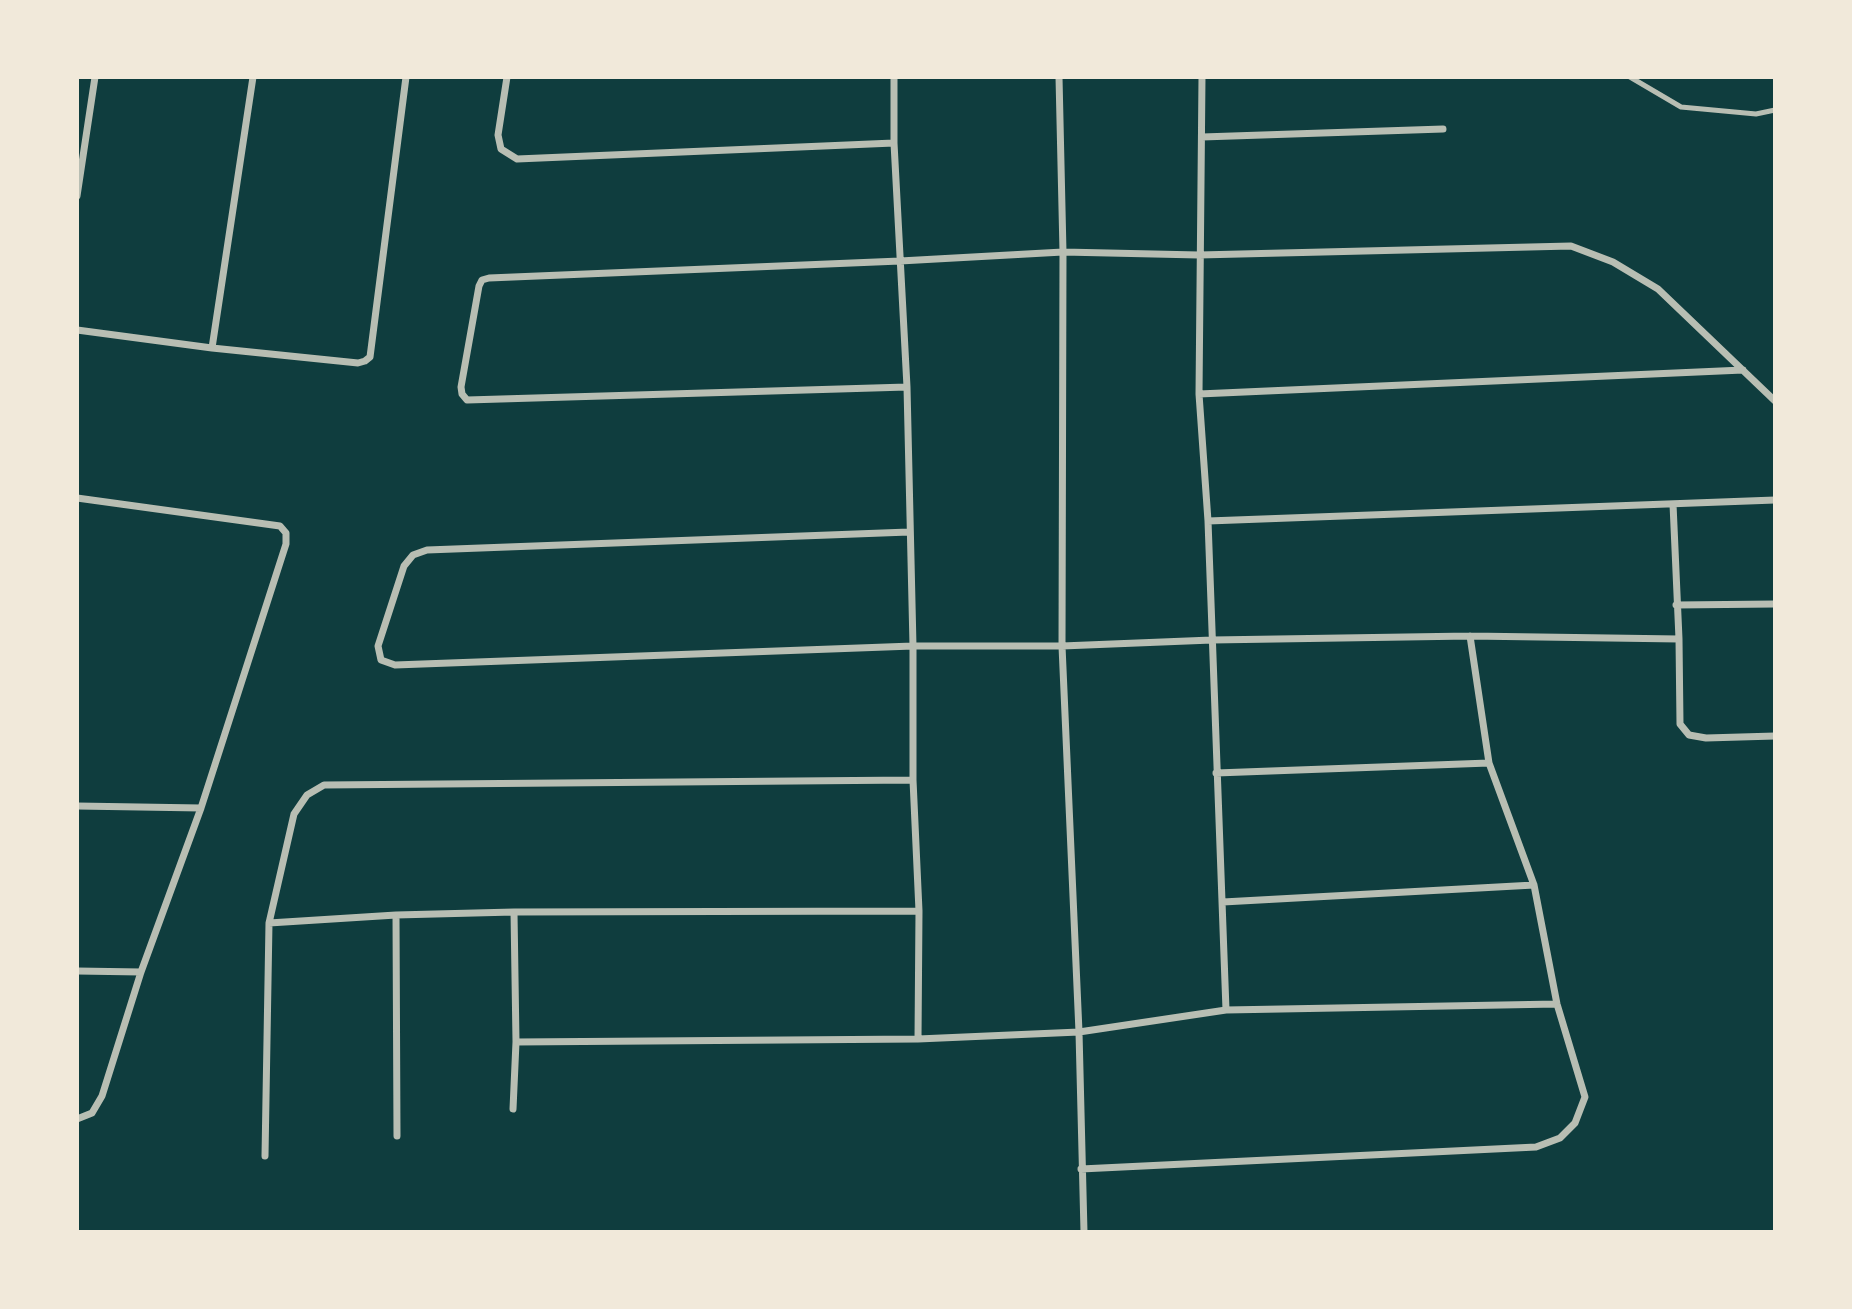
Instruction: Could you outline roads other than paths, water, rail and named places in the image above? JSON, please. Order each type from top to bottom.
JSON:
[{"type":"street","points":[[77,196],[95,77]]},
{"type":"street","points":[[212,348],[253,77]]},
{"type":"street","points":[[77,330],[212,348],[358,363],[370,357],[406,77]]},
{"type":"street","points":[[507,77],[498,135],[501,149],[517,159],[894,143]]},
{"type":"street","points":[[894,77],[894,143],[907,387],[913,780],[919,911],[918,1039]]},
{"type":"street","points":[[1059,77],[1063,251],[1062,646],[1079,1032],[1084,1232]]},
{"type":"street","points":[[1202,77],[1199,394],[1208,521],[1226,1010]]},
{"type":"street","points":[[1202,137],[1443,129]]},
{"type":"street","points":[[907,387],[467,400],[461,387],[479,286],[482,280],[489,278],[900,261],[1063,251],[1199,255],[1571,246],[1613,262],[1658,289],[1775,401]]},
{"type":"street","points":[[1199,394],[1743,370]]},
{"type":"street","points":[[77,498],[280,526],[286,533],[286,544],[201,808],[141,972],[102,1096],[92,1113],[77,1119]]},
{"type":"street","points":[[1208,521],[1775,500]]},
{"type":"street","points":[[1673,504],[1680,724],[1689,735],[1706,738],[1775,736]]},
{"type":"street","points":[[909,532],[426,550],[413,555],[404,566],[378,646],[381,660],[395,665],[913,646],[1062,646],[1212,640],[1470,636],[1679,639]]},
{"type":"street","points":[[1676,605],[1775,604]]},
{"type":"street","points":[[1081,1168],[1536,1147],[1560,1138],[1575,1123],[1585,1097],[1557,1004],[1534,886],[1489,763],[1470,636]]},
{"type":"street","points":[[1216,773],[1489,763]]},
{"type":"street","points":[[265,1156],[269,923],[294,814],[307,795],[324,785],[913,780]]},
{"type":"street","points":[[77,806],[201,808]]},
{"type":"street","points":[[1223,902],[1534,886]]},
{"type":"street","points":[[269,923],[396,915],[514,912],[919,911]]},
{"type":"street","points":[[513,1109],[516,1042],[514,912]]},
{"type":"street","points":[[396,915],[397,1136]]},
{"type":"street","points":[[77,971],[141,972]]},
{"type":"street","points":[[516,1042],[918,1039],[1079,1032],[1226,1010],[1557,1004]]},
{"type":"lane","points":[[1630,77],[1681,107],[1756,114],[1775,110]]}]
